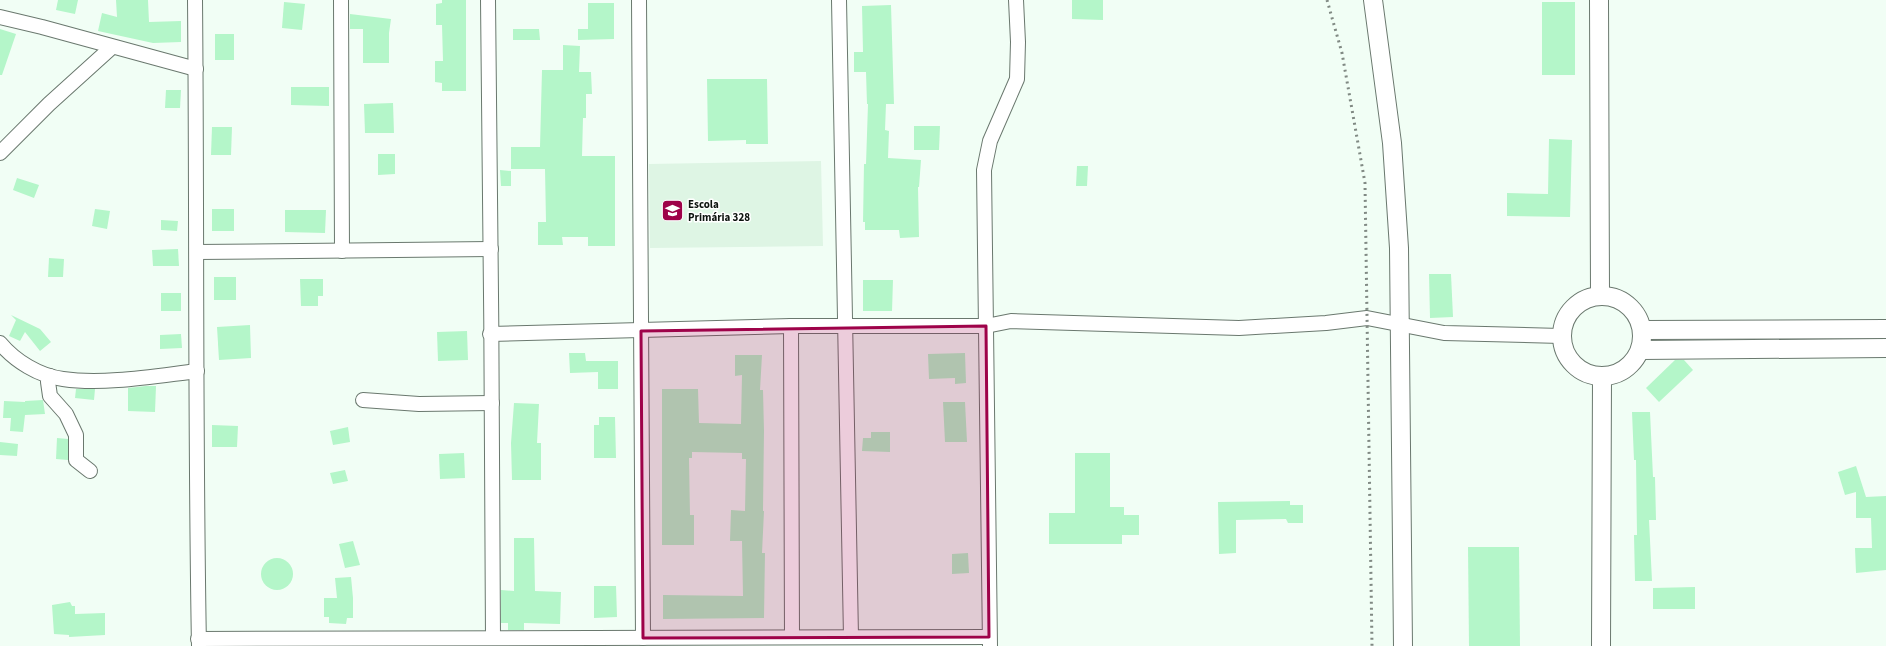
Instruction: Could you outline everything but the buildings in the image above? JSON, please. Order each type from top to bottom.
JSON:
[{"type":"street","points":[[196,0],[196,503],[198,642],[493,638],[792,637],[989,641],[984,170],[990,141],[1017,79],[1018,42],[1016,0]]},
{"type":"street","points":[[341,0],[342,251]]},
{"type":"street","points":[[488,0],[493,638]]},
{"type":"street","points":[[639,0],[643,638]]},
{"type":"street","points":[[839,0],[851,637]]},
{"type":"street","points":[[1373,0],[1392,143],[1399,248],[1403,646]]},
{"type":"street","points":[[1599,0],[1600,294]]},
{"type":"street","points":[[0,17],[42,26],[112,47],[196,69]]},
{"type":"street","points":[[0,153],[112,47]]},
{"type":"street","points":[[197,252],[491,249]]},
{"type":"street","points":[[1600,294],[1615,296],[1628,304],[1638,315],[1643,330],[1641,350],[1632,364],[1618,374],[1602,377],[1581,372],[1566,356],[1561,336],[1566,316],[1580,300],[1600,294]]},
{"type":"street","points":[[490,334],[791,326],[986,326],[1011,321],[1238,328],[1326,323],[1367,318],[1444,333],[1561,336]]},
{"type":"street","points":[[791,326],[792,637]]},
{"type":"street","points":[[1643,330],[1886,329]]},
{"type":"street","points":[[0,343],[12,355],[31,368],[62,379],[126,379],[197,371]]},
{"type":"street","points":[[1641,350],[1886,348]]},
{"type":"street","points":[[50,376],[48,382],[50,396],[66,414],[76,435],[76,460],[90,472]]},
{"type":"street","points":[[1601,646],[1602,377]]},
{"type":"street","points":[[363,400],[419,404],[492,403]]},
{"type":"highlighted area","points":[[986,326],[989,637],[643,638],[641,331]]},
{"type":"shaded area","points":[[821,161],[823,246],[650,248],[649,164]]},
{"type":"railway","points":[[1327,0],[1342,53],[1365,183],[1372,646]]},
{"type":"place","name":"Escola Primária 328","points":[[672,210]]}]
